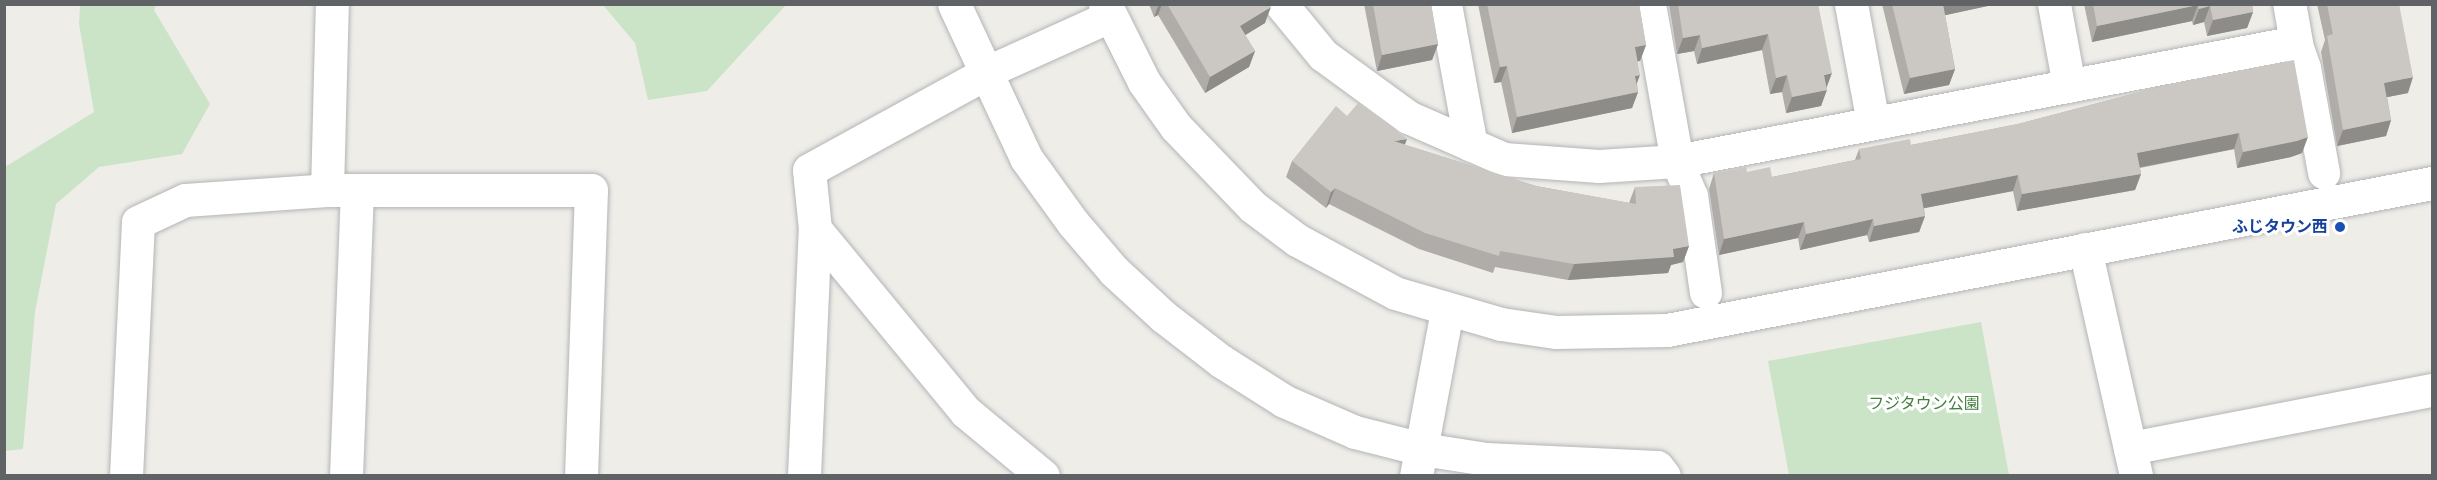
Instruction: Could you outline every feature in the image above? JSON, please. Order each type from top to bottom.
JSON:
[{"type":"street","points":[[332,4],[342,190],[346,476]]},
{"type":"street","points":[[954,4],[1026,158],[1073,223],[1114,271],[1164,317],[1221,362],[1284,401],[1419,462],[1657,467],[1664,476]]},
{"type":"street","points":[[1281,4],[1323,55],[1408,117],[1504,159],[1540,165],[1599,166],[1677,161],[2296,42]]},
{"type":"street","points":[[1445,4],[1471,145]]},
{"type":"street","points":[[1649,4],[1677,161],[1692,196],[1706,292]]},
{"type":"street","points":[[1851,4],[1873,123]]},
{"type":"street","points":[[2054,4],[2068,86]]},
{"type":"street","points":[[2289,4],[2296,42],[2305,68],[2324,173]]},
{"type":"street","points":[[804,476],[815,229],[809,170],[987,72],[1107,11],[1144,82],[1176,127],[1253,207],[1297,240],[1344,269],[1395,293],[1447,311],[1556,332],[1667,330],[2433,183]]},
{"type":"street","points":[[126,476],[138,222],[185,200],[342,190],[591,190],[581,476]]},
{"type":"street","points":[[815,229],[966,412],[1038,473]]},
{"type":"street","points":[[2085,249],[2133,462],[2433,390]]},
{"type":"street","points":[[1419,462],[1447,311]]},
{"type":"green space","points":[[80,5],[156,5],[154,10],[210,104],[182,154],[99,167],[56,204],[35,312],[23,449],[5,451],[5,167],[94,112],[79,24]]},
{"type":"green space","points":[[603,5],[786,5],[707,91],[648,100],[635,43]]},
{"type":"green space","name":"フジタウン公園","points":[[1981,322],[2009,475],[1789,475],[1768,361]]},
{"type":"building","points":[[1167,4],[1269,4],[1271,7],[1240,26],[1255,51],[1210,77]]},
{"type":"building","points":[[1373,4],[1431,4],[1438,44],[1382,55]]},
{"type":"building","points":[[1487,4],[1639,4],[1646,45],[1635,47],[1640,75],[1635,76],[1638,92],[1517,117],[1507,66],[1500,67]]},
{"type":"building","points":[[1678,4],[1818,4],[1832,73],[1824,75],[1827,90],[1792,97],[1787,75],[1776,78],[1768,34],[1702,48],[1700,35],[1683,38]]},
{"type":"building","points":[[1892,4],[1943,4],[1955,69],[1910,78]]},
{"type":"building","points":[[2093,4],[2252,4],[2253,12],[2213,20],[2210,6],[2199,9],[2198,5],[2097,26]]},
{"type":"building","points":[[2327,4],[2399,4],[2413,77],[2384,83],[2391,120],[2343,130],[2327,36],[2333,34]]},
{"type":"building","points":[[2294,60],[2308,137],[2297,141],[2243,152],[2239,133],[2137,153],[2141,174],[2022,194],[2018,175],[1921,194],[1925,216],[1874,226],[1873,219],[1806,234],[1804,222],[1724,239],[1714,173],[1746,167],[1747,172],[1770,167],[1772,177],[1861,159],[1859,149],[1910,139],[1911,145],[2018,124],[2170,84]]},
{"type":"building","points":[[1359,102],[1407,139],[1394,141],[1536,186],[1636,204],[1635,187],[1680,185],[1689,246],[1673,249],[1674,257],[1574,264],[1500,251],[1499,256],[1425,233],[1335,188],[1331,192],[1292,161],[1336,106],[1347,116]]},
{"type":"place","name":"ふじタウン西","points":[[2340,227]]}]
